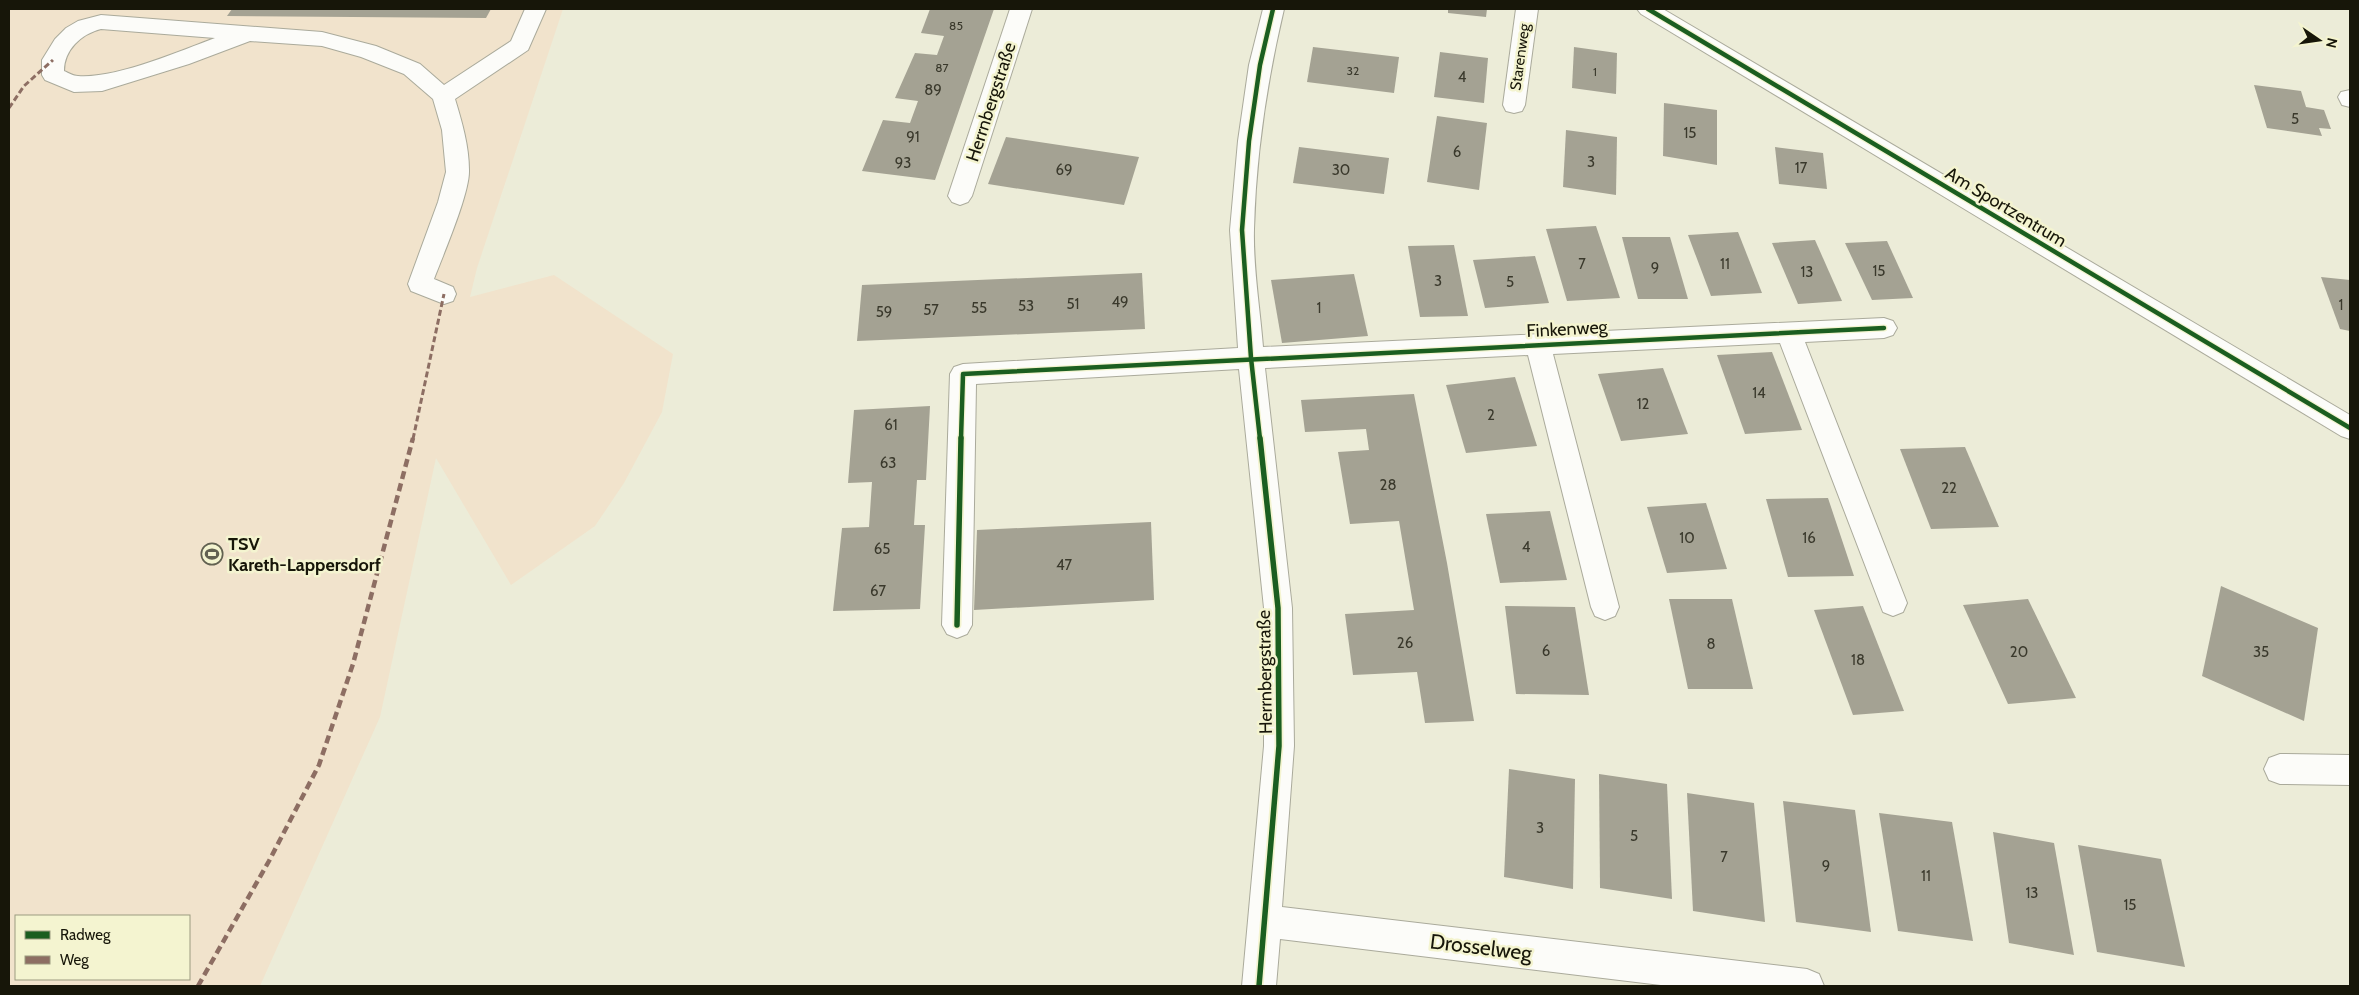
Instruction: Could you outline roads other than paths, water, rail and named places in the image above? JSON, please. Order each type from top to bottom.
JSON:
[{"type":"street","points":[[443,96],[520,46],[535,9]]},
{"type":"street","name":"Herrnbergstraße","points":[[960,196],[1021,9]]},
{"type":"street","name":"Herrnbergstraße","points":[[1259,986],[1279,746],[1278,608],[1251,358],[1242,230],[1249,141],[1260,65],[1273,9]]},
{"type":"street","name":"Starenweg","points":[[1514,105],[1527,9]]},
{"type":"street","name":"Am Sportzentrum","points":[[1648,9],[2350,428]]},
{"type":"street","points":[[249,33],[181,59],[102,83],[74,84],[53,75],[53,60],[63,44],[86,26],[101,22],[249,33],[322,39],[368,51],[412,69],[443,96],[453,130],[458,172],[450,202],[420,284],[444,294]]},
{"type":"street","name":"Finkenweg","points":[[1251,358],[1884,328]]},
{"type":"street","points":[[1788,332],[1892,603]]},
{"type":"street","name":"Finkenweg","points":[[1538,344],[1605,607]]},
{"type":"street","points":[[957,625],[963,374],[1251,358]]},
{"type":"street","points":[[2280,770],[2350,770]]},
{"type":"street","name":"Drosselweg","points":[[1265,921],[1697,980],[1807,986]]},
{"type":"place","name":"TSV Kareth-Lappersdorf","points":[[212,554]]}]
